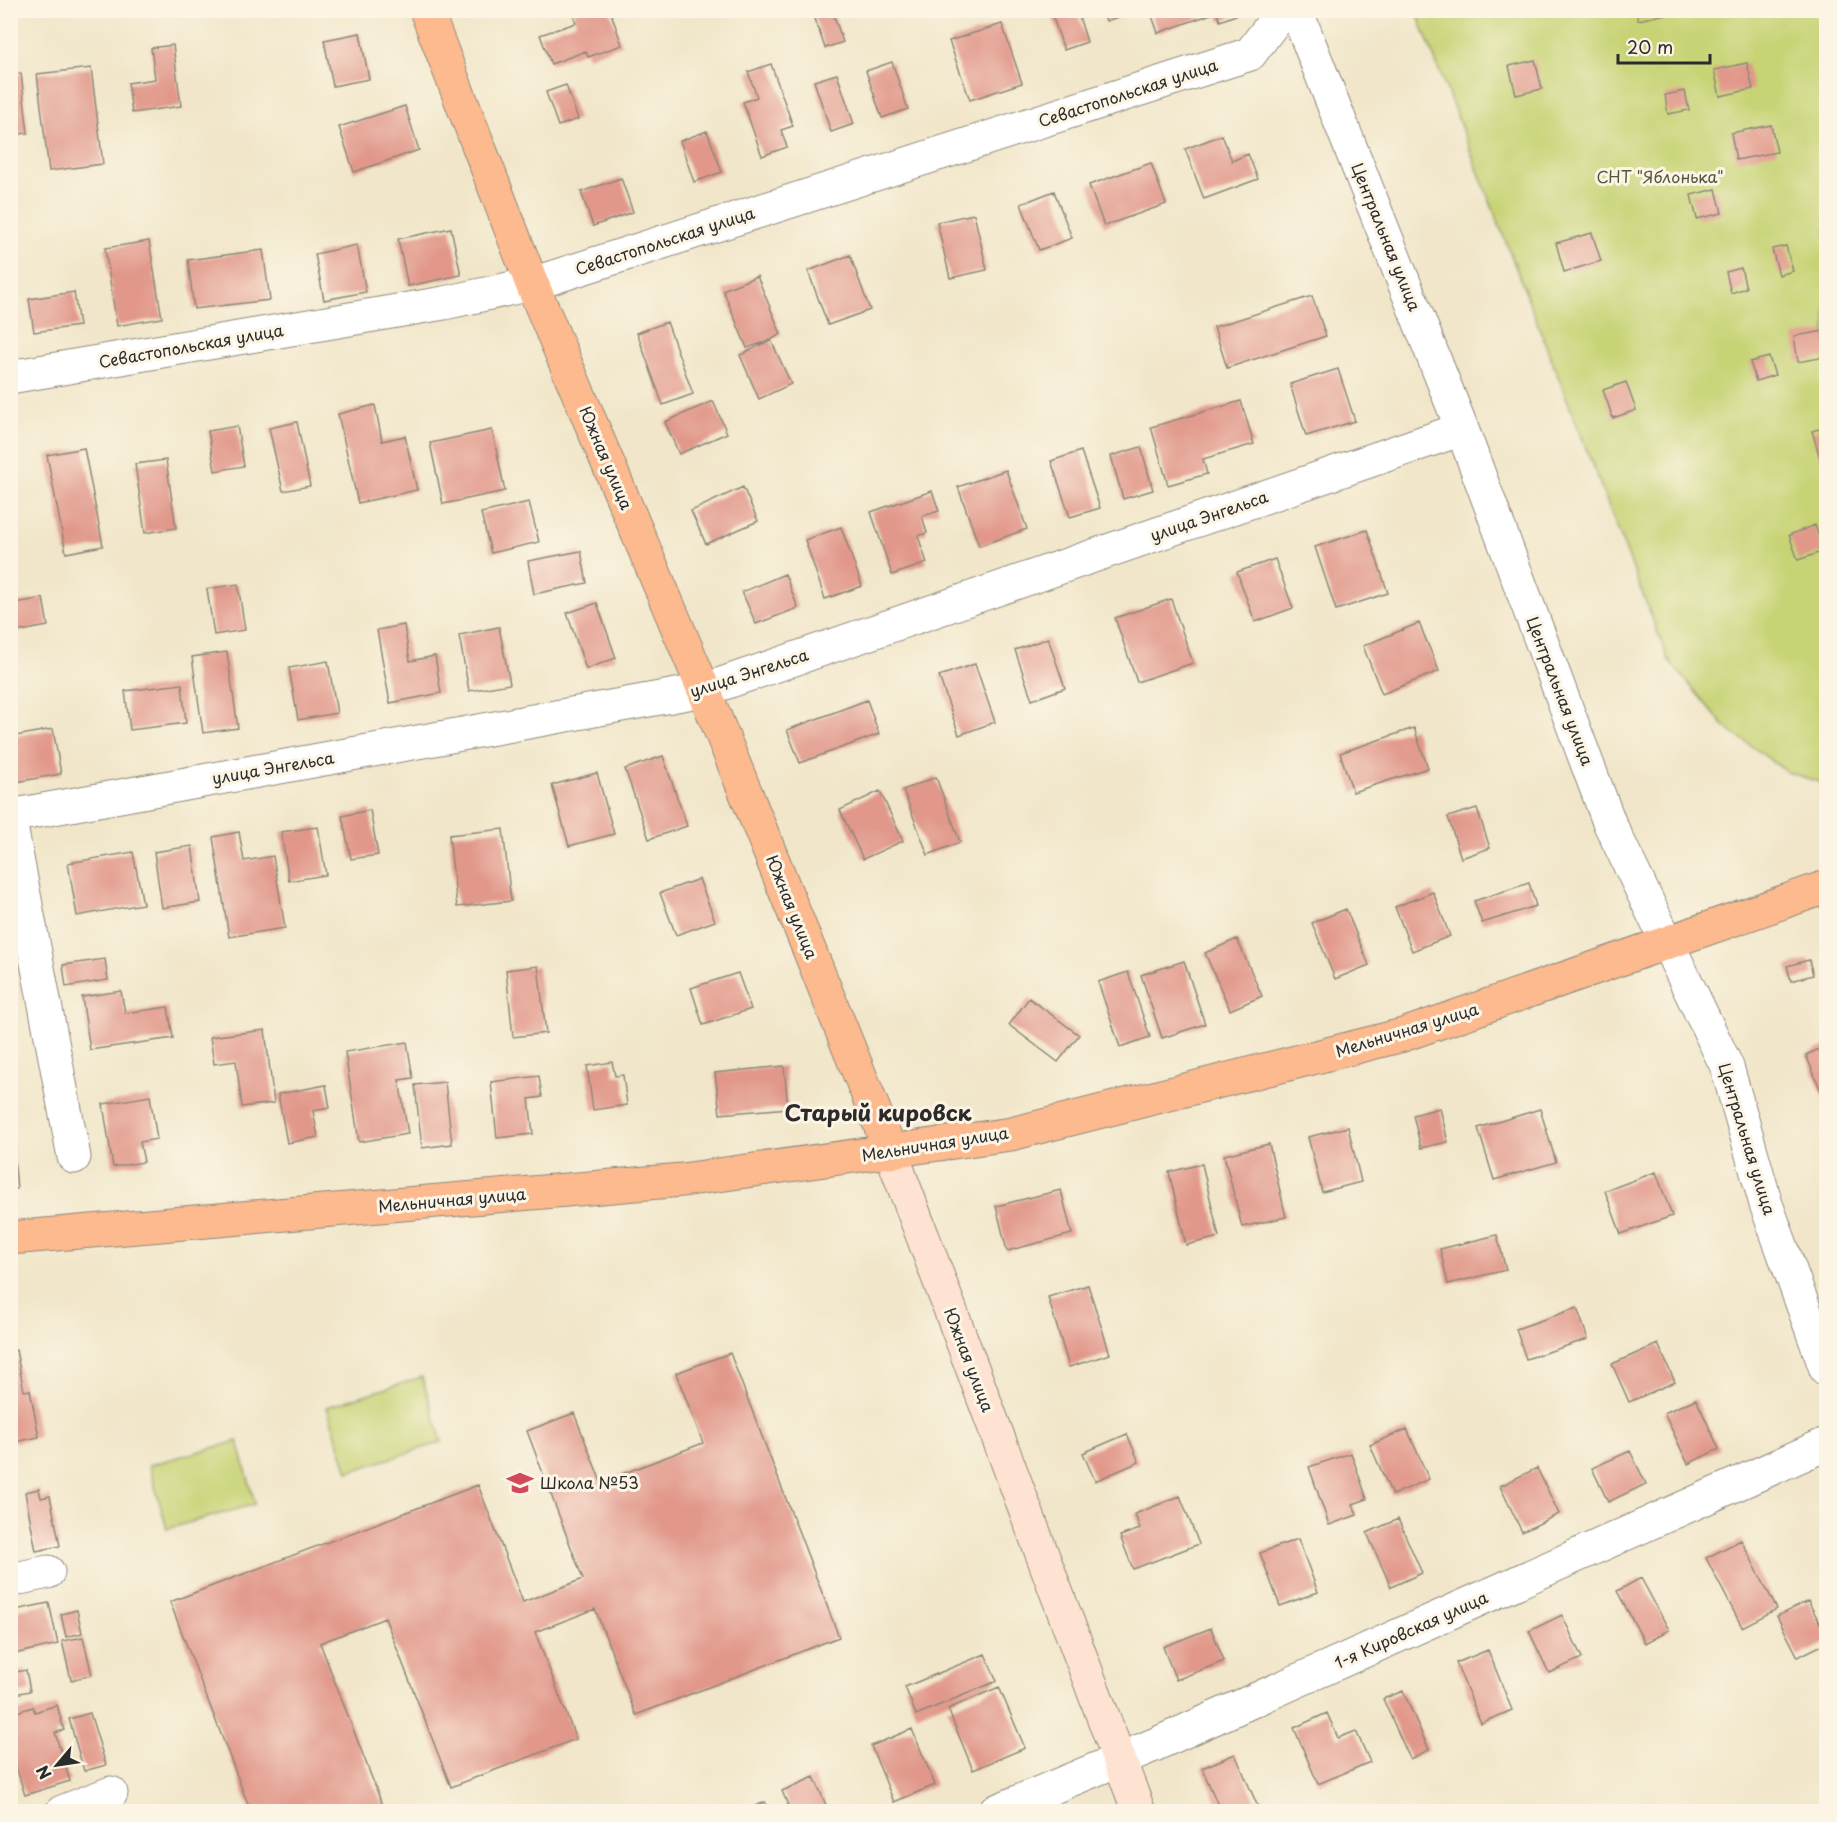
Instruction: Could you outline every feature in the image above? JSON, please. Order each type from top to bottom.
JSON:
[{"type":"main road","name":"Южная улица","points":[[426,10],[532,284],[704,690],[891,1152]]},
{"type":"main road","name":"Мельничная улица","points":[[10,1238],[682,1180],[1011,1134],[1403,1035],[1827,887]]},
{"type":"street","name":"Севастопольская улица","points":[[10,377],[444,303],[532,284],[1250,54],[1283,10]]},
{"type":"street","name":"Центральная улица","points":[[1296,10],[1462,429],[1609,822],[1727,1067],[1766,1204],[1827,1369]]},
{"type":"street","name":"улица Энгельса","points":[[10,816],[704,690],[1462,429]]},
{"type":"street","points":[[10,821],[74,1157]]},
{"type":"street","name":"Южная улица","points":[[891,1152],[1138,1812]]},
{"type":"street","name":"1-я Кировская улица","points":[[994,1812],[1119,1760],[1827,1444]]},
{"type":"street","points":[[10,1580],[48,1572]]},
{"type":"street","points":[[62,1812],[111,1793]]},
{"type":"green space","name":"СНТ \"Яблонька\"","points":[[1416,11],[1826,11],[1826,784],[1787,772],[1724,726],[1668,659]]},
{"type":"green space","points":[[422,1377],[442,1442],[348,1472],[327,1407]]},
{"type":"green space","points":[[238,1441],[255,1504],[167,1529],[149,1465]]},
{"type":"building","points":[[579,10],[610,10],[622,45],[588,57],[586,51],[551,64],[540,35],[576,23],[573,13]]},
{"type":"building","points":[[812,10],[832,10],[843,42],[825,48]]},
{"type":"building","points":[[1077,10],[1087,42],[1064,50],[1051,12]]},
{"type":"building","points":[[1102,10],[1131,10],[1131,13],[1106,21]]},
{"type":"building","points":[[1150,10],[1240,10],[1241,13],[1220,21],[1217,12],[1158,33]]},
{"type":"building","points":[[1636,10],[1670,10],[1671,13],[1638,20]]},
{"type":"building","points":[[1002,24],[1022,83],[970,100],[949,41]]},
{"type":"building","points":[[360,33],[369,79],[333,86],[324,40]]},
{"type":"building","points":[[173,45],[181,106],[132,113],[128,83],[155,79],[151,48]]},
{"type":"building","points":[[1535,60],[1542,89],[1516,95],[1509,66]]},
{"type":"building","points":[[892,62],[908,109],[882,118],[866,71]]},
{"type":"building","points":[[1747,63],[1753,89],[1720,96],[1714,70]]},
{"type":"building","points":[[771,64],[793,126],[781,130],[787,147],[762,156],[743,102],[757,97],[748,72]]},
{"type":"building","points":[[91,68],[103,164],[49,171],[37,74]]},
{"type":"building","points":[[21,73],[28,133],[10,135],[10,74]]},
{"type":"building","points":[[837,74],[854,124],[831,132],[814,81]]},
{"type":"building","points":[[566,85],[578,119],[558,126],[546,92]]},
{"type":"building","points":[[1685,91],[1689,110],[1668,114],[1665,95]]},
{"type":"building","points":[[405,106],[419,150],[354,172],[339,127]]},
{"type":"building","points":[[1771,125],[1777,152],[1736,160],[1731,133]]},
{"type":"building","points":[[707,131],[722,172],[694,182],[680,141]]},
{"type":"building","points":[[1222,135],[1232,161],[1248,154],[1258,179],[1204,199],[1185,149]]},
{"type":"building","points":[[1151,163],[1166,204],[1104,226],[1089,185]]},
{"type":"building","points":[[621,178],[633,212],[593,226],[581,192]]},
{"type":"building","points":[[1716,189],[1722,213],[1697,219],[1691,195]]},
{"type":"building","points":[[1054,191],[1072,238],[1039,250],[1021,204]]},
{"type":"building","points":[[974,214],[987,270],[950,278],[937,222]]},
{"type":"building","points":[[451,228],[461,275],[408,286],[398,239]]},
{"type":"building","points":[[1592,233],[1601,261],[1564,272],[1556,243]]},
{"type":"building","points":[[149,241],[162,318],[117,326],[105,248]]},
{"type":"building","points":[[357,245],[366,292],[324,300],[315,254]]},
{"type":"building","points":[[1786,246],[1793,271],[1779,275],[1772,249]]},
{"type":"building","points":[[263,250],[270,300],[194,309],[188,260]]},
{"type":"building","points":[[850,255],[870,310],[828,325],[808,271]]},
{"type":"building","points":[[1741,268],[1746,288],[1731,293],[1726,272]]},
{"type":"building","points":[[757,276],[781,334],[747,348],[723,290]]},
{"type":"building","points":[[74,292],[79,326],[34,332],[29,299]]},
{"type":"building","points":[[1312,296],[1326,336],[1227,368],[1214,327]]},
{"type":"building","points":[[667,322],[693,394],[663,405],[637,333]]},
{"type":"building","points":[[1825,331],[1826,357],[1798,362],[1794,336]]},
{"type":"building","points":[[771,340],[791,384],[759,399],[740,355]]},
{"type":"building","points":[[1769,357],[1775,375],[1756,381],[1750,362]]},
{"type":"building","points":[[1338,369],[1355,421],[1306,436],[1290,384]]},
{"type":"building","points":[[1626,382],[1636,410],[1613,418],[1603,390]]},
{"type":"building","points":[[713,401],[727,433],[679,454],[665,422]]},
{"type":"building","points":[[1241,401],[1254,444],[1203,459],[1207,474],[1168,485],[1151,427]]},
{"type":"building","points":[[375,405],[382,441],[405,436],[417,490],[358,503],[338,414]]},
{"type":"building","points":[[297,422],[310,486],[283,491],[269,428]]},
{"type":"building","points":[[237,426],[244,466],[215,471],[208,431]]},
{"type":"building","points":[[1826,427],[1826,478],[1812,431]]},
{"type":"building","points":[[492,430],[505,491],[443,504],[430,443]]},
{"type":"building","points":[[1141,447],[1153,490],[1123,499],[1111,456]]},
{"type":"building","points":[[84,448],[103,546],[66,553],[47,455]]},
{"type":"building","points":[[1081,451],[1100,508],[1070,517],[1051,461]]},
{"type":"building","points":[[166,460],[176,528],[145,533],[135,464]]},
{"type":"building","points":[[1006,470],[1027,529],[979,546],[958,487]]},
{"type":"building","points":[[743,487],[758,521],[706,544],[691,511]]},
{"type":"building","points":[[932,491],[939,511],[922,516],[927,533],[918,536],[927,563],[892,575],[871,512]]},
{"type":"building","points":[[529,502],[539,542],[491,553],[481,513]]},
{"type":"building","points":[[1815,525],[1824,551],[1798,560],[1789,535]]},
{"type":"building","points":[[841,527],[862,586],[825,599],[805,540]]},
{"type":"building","points":[[1367,530],[1388,593],[1336,610],[1315,547]]},
{"type":"building","points":[[581,551],[587,583],[534,594],[528,561]]},
{"type":"building","points":[[1275,559],[1293,608],[1255,622],[1237,572]]},
{"type":"building","points":[[785,574],[798,608],[756,624],[742,592]]},
{"type":"building","points":[[238,584],[245,630],[214,635],[207,589]]},
{"type":"building","points":[[43,598],[48,626],[10,633],[10,604]]},
{"type":"building","points":[[1171,599],[1193,663],[1137,682],[1115,618]]},
{"type":"building","points":[[597,603],[616,658],[586,669],[567,613]]},
{"type":"building","points":[[1419,623],[1439,671],[1382,694],[1363,646]]},
{"type":"building","points":[[404,625],[410,661],[435,656],[441,693],[390,703],[377,630]]},
{"type":"building","points":[[499,627],[510,684],[469,691],[459,635]]},
{"type":"building","points":[[1048,638],[1065,688],[1032,700],[1015,650]]},
{"type":"building","points":[[227,652],[238,728],[203,733],[192,657]]},
{"type":"building","points":[[328,661],[337,713],[298,720],[289,668]]},
{"type":"building","points":[[975,664],[995,722],[959,735],[939,676]]},
{"type":"building","points":[[182,684],[186,723],[130,730],[125,691]]},
{"type":"building","points":[[867,700],[879,734],[800,763],[787,730]]},
{"type":"building","points":[[1414,728],[1428,768],[1353,792],[1340,753]]},
{"type":"building","points":[[53,729],[61,774],[10,783],[10,737]]},
{"type":"building","points":[[663,756],[687,826],[649,839],[625,769]]},
{"type":"building","points":[[597,773],[614,834],[569,846],[552,785]]},
{"type":"building","points":[[936,777],[960,842],[928,855],[903,790]]},
{"type":"building","points":[[880,791],[903,841],[863,859],[840,810]]},
{"type":"building","points":[[1477,808],[1490,848],[1461,858],[1448,817]]},
{"type":"building","points":[[370,810],[378,855],[351,859],[342,816]]},
{"type":"building","points":[[318,827],[326,875],[289,881],[281,832]]},
{"type":"building","points":[[503,829],[511,901],[457,907],[449,835]]},
{"type":"building","points":[[239,832],[244,861],[273,856],[285,928],[229,937],[213,837]]},
{"type":"building","points":[[192,846],[200,902],[162,908],[154,852]]},
{"type":"building","points":[[133,852],[143,904],[77,916],[68,863]]},
{"type":"building","points":[[699,879],[715,921],[676,935],[660,893]]},
{"type":"building","points":[[1529,883],[1536,906],[1482,923],[1474,901]]},
{"type":"building","points":[[1433,892],[1450,936],[1412,951],[1395,907]]},
{"type":"building","points":[[1346,909],[1369,965],[1335,979],[1312,923]]},
{"type":"building","points":[[1237,939],[1262,996],[1230,1010],[1205,953]]},
{"type":"building","points":[[105,959],[108,980],[66,987],[63,965]]},
{"type":"building","points":[[1809,960],[1813,975],[1791,981],[1787,966]]},
{"type":"building","points":[[1184,961],[1205,1024],[1162,1038],[1141,975]]},
{"type":"building","points":[[538,966],[546,1033],[513,1037],[506,970]]},
{"type":"building","points":[[1128,972],[1150,1037],[1120,1047],[1098,982]]},
{"type":"building","points":[[738,973],[751,1009],[703,1025],[691,988]]},
{"type":"building","points":[[121,991],[125,1013],[168,1007],[173,1038],[90,1050],[82,997]]},
{"type":"building","points":[[1029,998],[1079,1035],[1058,1062],[1009,1025]]},
{"type":"building","points":[[265,1030],[274,1103],[242,1107],[236,1061],[214,1064],[210,1037]]},
{"type":"building","points":[[407,1042],[413,1078],[399,1080],[408,1134],[359,1142],[345,1052]]},
{"type":"building","points":[[1826,1046],[1826,1103],[1806,1055]]},
{"type":"building","points":[[612,1062],[615,1076],[623,1075],[627,1105],[593,1110],[587,1066]]},
{"type":"building","points":[[784,1066],[788,1108],[720,1114],[715,1073]]},
{"type":"building","points":[[539,1076],[542,1097],[529,1099],[533,1134],[497,1138],[491,1082]]},
{"type":"building","points":[[445,1082],[452,1144],[422,1148],[415,1085]]},
{"type":"building","points":[[326,1085],[330,1108],[313,1111],[318,1137],[287,1143],[278,1094]]},
{"type":"building","points":[[150,1096],[157,1139],[140,1142],[144,1162],[113,1167],[103,1104]]},
{"type":"building","points":[[1440,1108],[1448,1142],[1421,1148],[1413,1115]]},
{"type":"building","points":[[1540,1109],[1556,1162],[1494,1180],[1478,1128]]},
{"type":"building","points":[[1348,1127],[1361,1182],[1322,1192],[1308,1137]]},
{"type":"building","points":[[10,1134],[12,1134],[17,1189],[10,1189]]},
{"type":"building","points":[[1269,1144],[1286,1217],[1242,1227],[1224,1155]]},
{"type":"building","points":[[1202,1164],[1219,1237],[1186,1245],[1169,1172]]},
{"type":"building","points":[[1656,1172],[1672,1216],[1621,1234],[1605,1191]]},
{"type":"building","points":[[1061,1190],[1072,1234],[1007,1251],[996,1206]]},
{"type":"building","points":[[1497,1235],[1506,1270],[1448,1284],[1440,1249]]},
{"type":"building","points":[[1088,1285],[1110,1354],[1069,1367],[1048,1297]]},
{"type":"building","points":[[1577,1308],[1588,1339],[1526,1359],[1516,1329]]},
{"type":"building","points":[[1658,1344],[1675,1382],[1629,1402],[1612,1364]]},
{"type":"building","points":[[16,1350],[24,1391],[30,1390],[39,1437],[14,1442],[10,1422],[10,1351]]},
{"type":"building","points":[[730,1353],[839,1637],[636,1715],[595,1609],[535,1632],[576,1739],[451,1787],[385,1618],[320,1643],[385,1812],[251,1812],[170,1602],[478,1485],[523,1602],[583,1579],[527,1431],[574,1413],[601,1482],[703,1443],[676,1373]]},
{"type":"building","points":[[1696,1399],[1719,1449],[1688,1464],[1664,1413]]},
{"type":"building","points":[[1407,1429],[1429,1479],[1392,1495],[1370,1445]]},
{"type":"building","points":[[1127,1434],[1139,1462],[1095,1481],[1083,1453]]},
{"type":"building","points":[[1630,1451],[1646,1484],[1608,1502],[1592,1468]]},
{"type":"building","points":[[1351,1453],[1367,1499],[1353,1504],[1357,1515],[1329,1525],[1309,1467]]},
{"type":"building","points":[[1537,1468],[1559,1514],[1522,1532],[1500,1486]]},
{"type":"building","points":[[39,1489],[41,1498],[50,1496],[60,1546],[36,1551],[25,1492]]},
{"type":"building","points":[[1180,1496],[1199,1544],[1133,1569],[1120,1536],[1140,1529],[1135,1514]]},
{"type":"building","points":[[1398,1519],[1422,1573],[1391,1587],[1367,1533]]},
{"type":"building","points":[[1298,1539],[1318,1592],[1280,1606],[1260,1553]]},
{"type":"building","points":[[1741,1540],[1777,1609],[1742,1627],[1706,1558]]},
{"type":"building","points":[[1641,1578],[1669,1630],[1645,1643],[1617,1591]]},
{"type":"building","points":[[1808,1601],[1820,1623],[1826,1620],[1826,1643],[1798,1657],[1777,1616]]},
{"type":"building","points":[[49,1603],[58,1644],[10,1655],[10,1611]]},
{"type":"building","points":[[77,1610],[82,1633],[66,1637],[61,1614]]},
{"type":"building","points":[[1562,1615],[1582,1658],[1549,1673],[1529,1631]]},
{"type":"building","points":[[1211,1628],[1224,1661],[1176,1680],[1163,1647]]},
{"type":"building","points":[[83,1637],[92,1675],[71,1680],[62,1641]]},
{"type":"building","points":[[1488,1650],[1512,1710],[1481,1723],[1456,1663]]},
{"type":"building","points":[[985,1654],[997,1681],[916,1715],[905,1687]]},
{"type":"building","points":[[26,1670],[30,1691],[10,1695],[10,1673]]},
{"type":"building","points":[[999,1687],[1025,1748],[973,1770],[948,1709]]},
{"type":"building","points":[[1403,1691],[1429,1750],[1410,1759],[1383,1699]]},
{"type":"building","points":[[57,1705],[64,1730],[55,1733],[70,1781],[25,1795],[10,1748],[10,1714],[33,1707],[35,1712]]},
{"type":"building","points":[[90,1713],[106,1765],[84,1771],[69,1719]]},
{"type":"building","points":[[1327,1713],[1338,1738],[1356,1731],[1370,1762],[1318,1784],[1294,1728]]},
{"type":"building","points":[[912,1729],[935,1785],[894,1802],[871,1746]]},
{"type":"building","points":[[1235,1754],[1258,1807],[1248,1812],[1221,1812],[1202,1768]]},
{"type":"building","points":[[814,1777],[829,1812],[791,1812],[782,1791]]},
{"type":"building","points":[[765,1802],[769,1811],[742,1811]]},
{"type":"building","points":[[702,1805],[705,1811],[687,1811]]},
{"type":"place","name":"Школа №53","points":[[520,1483]]},
{"type":"district","name":"Старый кировск","points":[[878,1113]]}]
